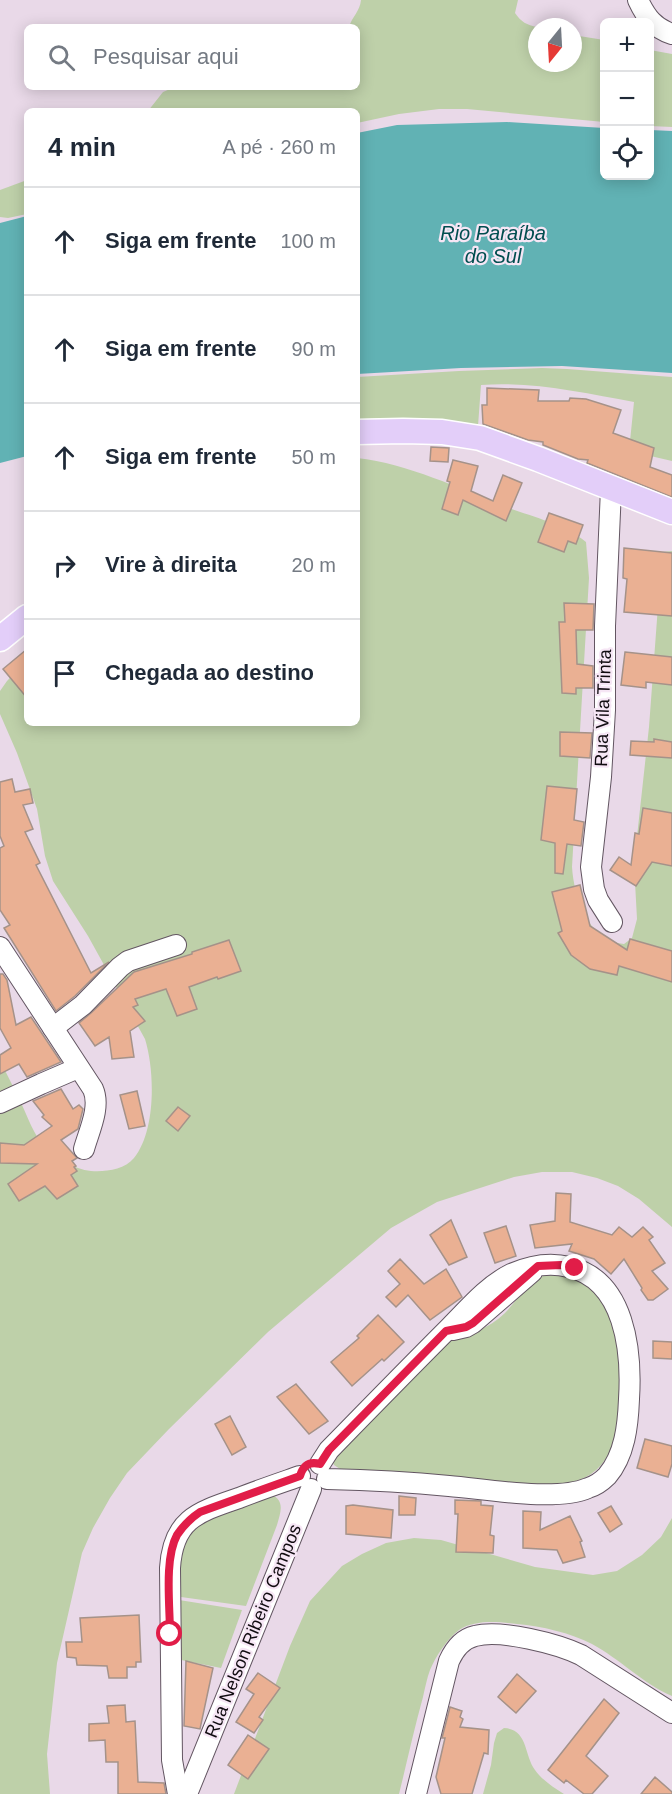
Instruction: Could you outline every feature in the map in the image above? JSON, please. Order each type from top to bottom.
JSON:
[{"type":"main road","points":[[360,432],[441,432],[480,438],[672,512]]},
{"type":"main road","points":[[0,639],[24,619]]},
{"type":"street","points":[[638,0],[651,23],[672,34]]},
{"type":"street","name":"Rua Vila Trinta","points":[[611,489],[605,626],[605,710],[601,777],[591,867],[598,900],[612,922]]},
{"type":"street","points":[[53,1029],[83,1005],[128,961],[176,945]]},
{"type":"street","points":[[0,947],[96,1097],[84,1149]]},
{"type":"street","points":[[0,1103],[78,1068]]},
{"type":"street","name":"Rua Nelson Ribeiro Campos","points":[[178,1794],[172,1760],[170,1568],[173,1545],[183,1527],[200,1512],[314,1477],[379,1480],[545,1495],[591,1488],[606,1477],[621,1451],[628,1413],[630,1379],[621,1317],[607,1291],[597,1281],[585,1272],[561,1265],[523,1269],[499,1282],[446,1331],[329,1450],[314,1477],[187,1794]]},
{"type":"street","points":[[416,1794],[449,1661],[459,1645],[473,1636],[496,1635],[530,1639],[567,1648],[672,1713]]},
{"type":"green space","points":[[361,0],[518,0],[515,13],[528,24],[528,72],[582,72],[582,36],[600,39],[600,122],[467,109],[439,109],[360,122],[360,108],[150,108],[163,92],[168,90],[360,90],[360,24],[350,24]]},
{"type":"green space","points":[[654,51],[672,54],[672,127],[654,126]]},
{"type":"green space","points":[[24,181],[24,215],[0,217],[0,190]]},
{"type":"green space","points":[[542,368],[672,377],[672,461],[629,451],[634,402],[558,389],[520,385],[481,385],[478,426],[413,418],[360,419],[360,377]]},
{"type":"green space","points":[[360,458],[414,471],[558,526],[586,542],[589,578],[573,879],[580,904],[592,926],[601,935],[624,944],[632,938],[637,919],[634,864],[649,727],[662,552],[672,551],[672,1227],[639,1199],[618,1186],[597,1178],[572,1172],[542,1172],[514,1177],[437,1202],[391,1228],[268,1332],[127,1473],[93,1528],[82,1553],[57,1663],[47,1754],[50,1794],[0,1794],[0,1060],[40,1142],[65,1163],[91,1171],[114,1169],[134,1158],[141,1146],[150,1117],[152,1084],[145,1039],[88,936],[53,881],[45,856],[37,809],[0,714],[0,691],[24,663],[24,726],[360,726]]},
{"type":"green space","points":[[551,1273],[579,1280],[590,1288],[607,1309],[622,1350],[621,1405],[617,1434],[605,1460],[596,1470],[571,1483],[526,1486],[343,1471],[334,1465],[331,1459],[446,1339],[470,1333],[499,1319],[525,1289],[536,1280]]},
{"type":"green space","points":[[266,1492],[279,1501],[280,1514],[246,1606],[181,1597],[180,1557],[184,1540],[193,1526]]},
{"type":"green space","points":[[672,1518],[672,1696],[661,1691],[602,1650],[575,1637],[526,1625],[495,1622],[473,1624],[459,1630],[450,1638],[430,1670],[399,1794],[234,1794],[290,1646],[310,1601],[342,1566],[386,1543],[414,1538],[441,1540],[535,1567],[593,1575],[617,1571],[642,1555],[661,1537]]},
{"type":"green space","points":[[179,1600],[242,1610],[221,1668],[181,1660]]},
{"type":"green space","points":[[504,1728],[512,1729],[517,1733],[535,1770],[544,1780],[564,1794],[483,1794],[497,1733]]},
{"type":"water","name":"Rio Paraíba do Sul","points":[[507,122],[600,128],[600,180],[654,180],[654,130],[672,131],[672,373],[562,366],[461,368],[360,374],[360,132],[397,125]]},
{"type":"water","points":[[24,217],[24,457],[0,463],[0,223]]},
{"type":"building","points":[[487,388],[539,390],[538,401],[586,399],[621,410],[613,433],[654,448],[650,467],[672,475],[672,497],[587,463],[588,460],[578,459],[543,445],[543,442],[528,440],[483,424],[482,405],[487,405]]},
{"type":"building","points":[[431,447],[449,448],[448,462],[430,461]]},
{"type":"building","points":[[453,460],[478,466],[471,491],[493,501],[503,475],[522,483],[506,521],[463,500],[458,515],[442,509],[450,482],[447,481]]},
{"type":"building","points":[[549,513],[583,525],[576,544],[568,541],[564,552],[538,542]]},
{"type":"building","points":[[624,548],[672,553],[672,616],[624,612],[627,579],[623,578]]},
{"type":"building","points":[[564,603],[594,604],[593,630],[576,630],[577,664],[593,666],[593,688],[576,688],[576,694],[562,693],[559,622],[565,622]]},
{"type":"building","points":[[24,652],[24,694],[3,669]]},
{"type":"building","points":[[625,652],[672,657],[672,685],[646,682],[646,688],[621,685]]},
{"type":"building","points":[[560,732],[592,733],[590,758],[560,756]]},
{"type":"building","points":[[654,739],[672,742],[672,758],[630,755],[631,741],[654,742]]},
{"type":"building","points":[[12,779],[15,792],[30,789],[33,803],[23,805],[33,829],[25,832],[40,863],[36,865],[91,973],[109,962],[75,996],[56,1011],[4,928],[10,925],[0,910],[0,848],[4,846],[0,836],[0,782]]},
{"type":"building","points":[[547,786],[577,789],[574,820],[584,822],[581,846],[567,844],[563,874],[555,873],[555,843],[541,840]]},
{"type":"building","points":[[643,808],[672,813],[672,866],[652,862],[636,886],[610,870],[619,857],[631,865],[635,833],[639,834]]},
{"type":"building","points":[[580,885],[590,926],[627,950],[630,939],[672,951],[672,982],[619,966],[617,975],[590,969],[571,955],[558,933],[562,931],[552,892]]},
{"type":"building","points":[[229,940],[241,971],[189,987],[197,1009],[177,1016],[166,989],[135,999],[138,1005],[133,1007],[145,1021],[130,1031],[134,1057],[112,1059],[109,1037],[95,1046],[79,1023],[134,972]]},
{"type":"building","points":[[0,974],[3,974],[7,980],[16,1025],[31,1017],[61,1062],[27,1077],[19,1064],[0,1074],[0,1055],[11,1048],[0,1028]]},
{"type":"building","points":[[61,1089],[73,1109],[79,1105],[83,1109],[78,1129],[61,1140],[77,1158],[72,1161],[77,1171],[71,1175],[78,1186],[57,1199],[45,1186],[19,1201],[8,1184],[37,1164],[0,1163],[0,1143],[24,1145],[52,1126],[42,1117],[44,1115],[33,1101]]},
{"type":"building","points":[[137,1091],[145,1126],[129,1129],[120,1095]]},
{"type":"building","points":[[178,1107],[190,1116],[178,1131],[166,1121]]},
{"type":"building","points":[[556,1193],[571,1194],[570,1222],[612,1235],[619,1227],[632,1237],[643,1227],[653,1237],[649,1240],[665,1263],[652,1271],[668,1289],[653,1300],[648,1300],[624,1259],[611,1274],[594,1259],[569,1251],[572,1244],[535,1248],[530,1225],[555,1221]]},
{"type":"building","points":[[451,1220],[467,1257],[449,1265],[430,1235]]},
{"type":"building","points":[[506,1226],[516,1256],[495,1263],[484,1233]]},
{"type":"building","points":[[400,1259],[424,1284],[446,1269],[462,1297],[430,1320],[408,1295],[396,1307],[386,1297],[400,1284],[388,1271]]},
{"type":"building","points":[[378,1315],[404,1342],[352,1386],[331,1362],[359,1338],[357,1336]]},
{"type":"building","points":[[653,1341],[672,1342],[672,1359],[653,1358]]},
{"type":"building","points":[[296,1384],[328,1421],[309,1434],[277,1397]]},
{"type":"building","points":[[230,1416],[246,1447],[232,1455],[215,1424]]},
{"type":"building","points":[[645,1439],[672,1446],[672,1464],[668,1477],[637,1468]]},
{"type":"building","points":[[399,1496],[416,1498],[415,1515],[399,1515]]},
{"type":"building","points":[[455,1500],[481,1501],[481,1505],[493,1506],[490,1535],[494,1536],[493,1553],[456,1552],[458,1514],[455,1514]]},
{"type":"building","points":[[346,1506],[393,1510],[391,1538],[346,1534]]},
{"type":"building","points":[[611,1506],[622,1524],[610,1532],[598,1513]]},
{"type":"building","points":[[523,1511],[541,1512],[540,1530],[570,1516],[582,1541],[580,1542],[585,1557],[563,1563],[557,1550],[523,1548]]},
{"type":"building","points":[[139,1615],[141,1662],[136,1662],[136,1667],[127,1667],[127,1678],[109,1678],[107,1666],[77,1665],[76,1658],[67,1657],[66,1642],[82,1642],[80,1618]]},
{"type":"building","points":[[186,1661],[213,1668],[200,1729],[184,1726]]},
{"type":"building","points":[[258,1673],[280,1688],[259,1717],[263,1720],[254,1733],[236,1722],[254,1694],[246,1689]]},
{"type":"building","points":[[517,1674],[536,1691],[516,1713],[498,1697]]},
{"type":"building","points":[[604,1699],[619,1713],[586,1756],[608,1776],[592,1794],[584,1794],[566,1780],[564,1783],[548,1770]]},
{"type":"building","points":[[125,1705],[126,1722],[135,1721],[138,1782],[164,1783],[166,1794],[118,1794],[118,1762],[106,1762],[105,1740],[89,1741],[89,1724],[109,1723],[107,1706]]},
{"type":"building","points":[[450,1707],[462,1711],[460,1717],[463,1719],[460,1727],[489,1730],[488,1754],[484,1753],[472,1794],[441,1794],[436,1777]]},
{"type":"building","points":[[248,1735],[269,1749],[248,1779],[228,1765]]},
{"type":"building","points":[[655,1777],[672,1792],[672,1794],[641,1794]]},
{"type":"route","points":[[170,1634],[170,1556],[177,1536],[191,1519],[200,1512],[300,1476],[303,1468],[310,1463],[320,1464],[329,1450],[446,1331],[466,1327],[473,1323],[538,1266],[551,1264],[575,1268]]}]
